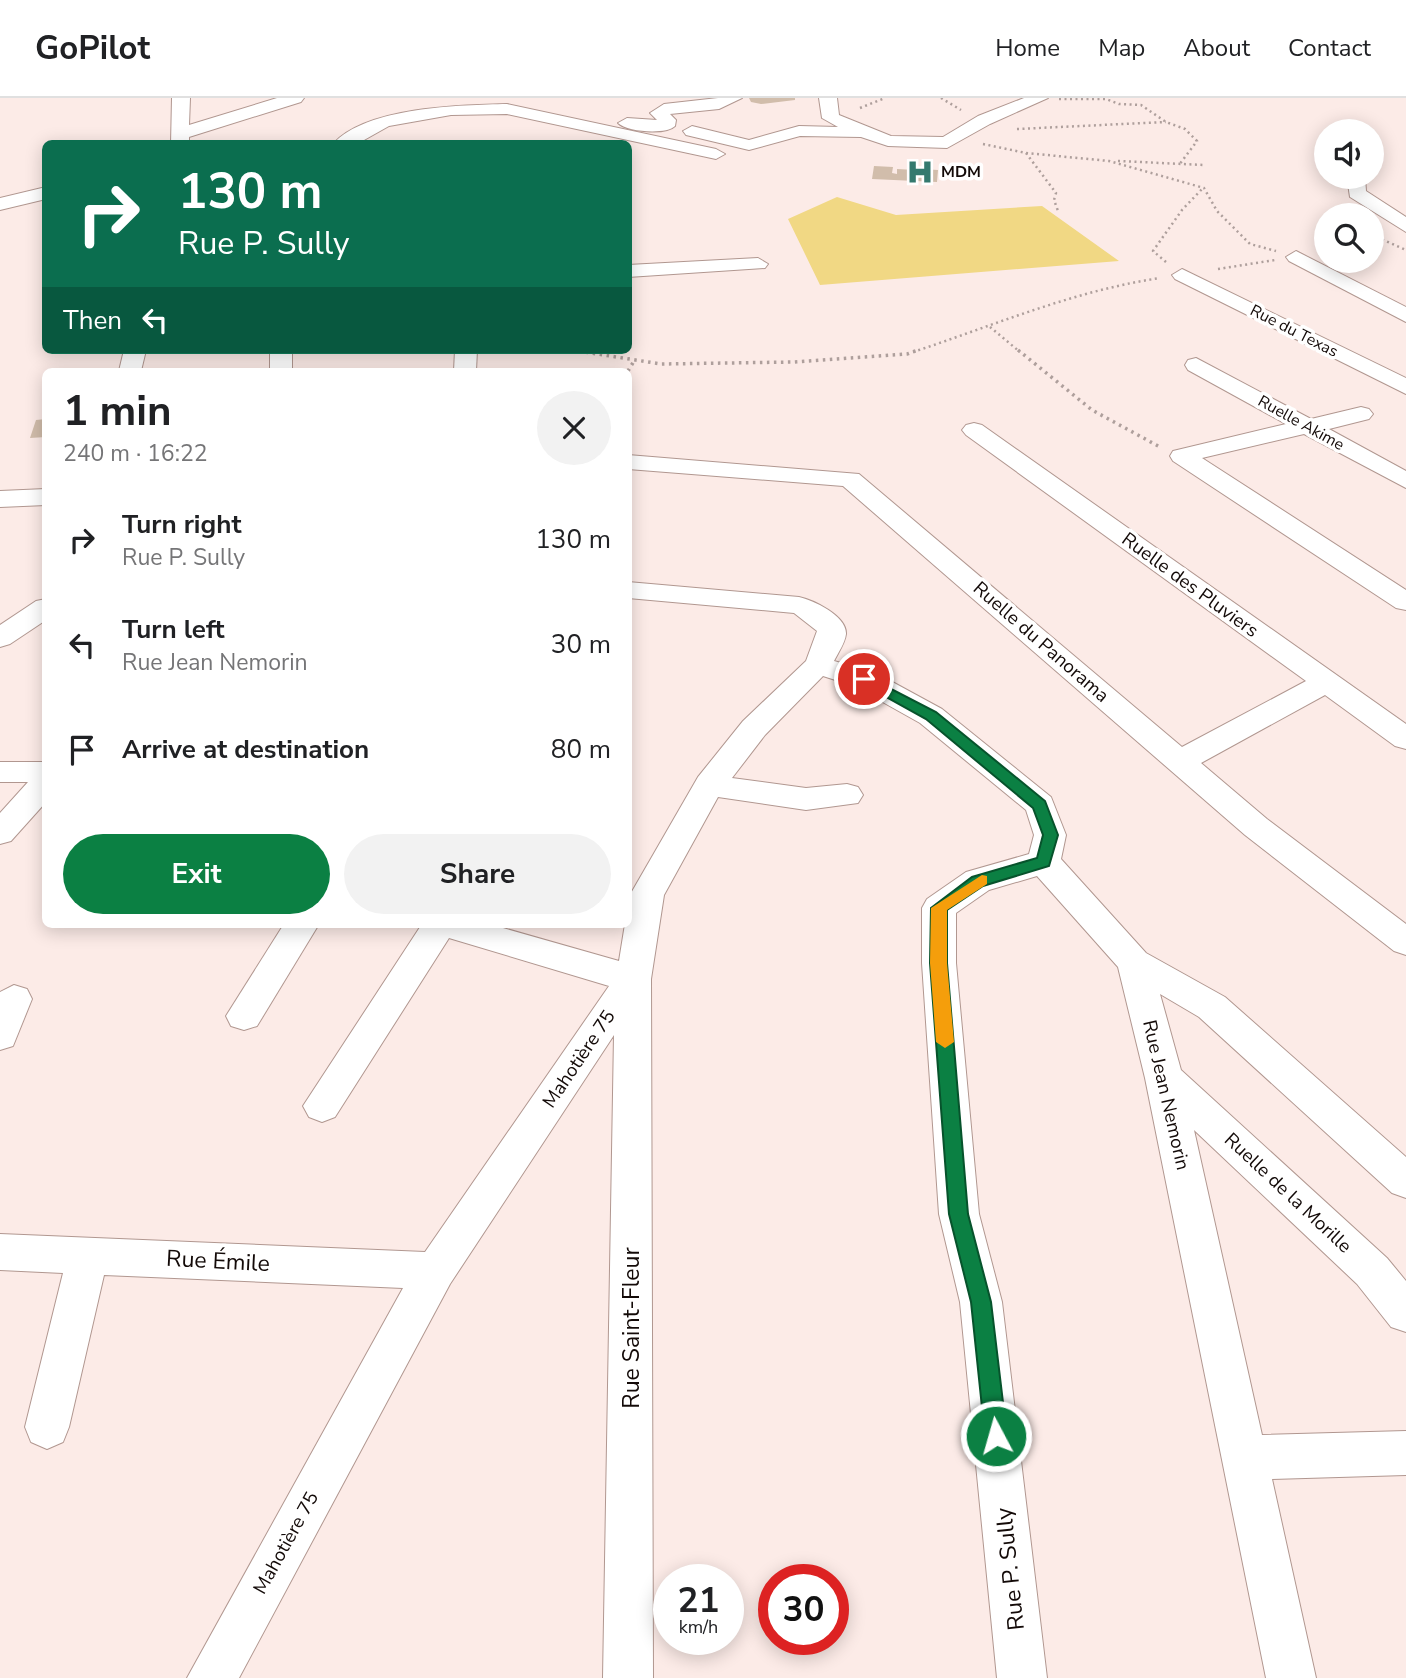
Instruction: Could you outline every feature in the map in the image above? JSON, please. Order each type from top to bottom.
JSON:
[{"type":"street","points":[[181,98],[177,140],[295,98]]},
{"type":"street","points":[[666,126],[667,120],[659,113],[664,109],[719,104],[733,98]]},
{"type":"street","points":[[828,98],[831,118]]},
{"type":"street","points":[[650,159],[707,162],[716,155],[799,131],[831,118],[888,141],[947,143],[971,131],[984,120],[1038,99]]},
{"type":"street","points":[[349,140],[383,122],[451,110],[508,109],[716,155]]},
{"type":"street","points":[[591,109],[608,120],[666,126],[749,145]]},
{"type":"street","points":[[799,131],[835,130],[872,136]]},
{"type":"street","points":[[1357,189],[1357,193],[1406,226]]},
{"type":"street","points":[[0,204],[42,194]]},
{"type":"street","points":[[1296,257],[1406,316]]},
{"type":"street","points":[[632,271],[758,264]]},
{"type":"street","name":"Rue du Texas","points":[[1182,275],[1406,387]]},
{"type":"street","name":"Ruelle Akime","points":[[1196,365],[1406,481]]},
{"type":"street","points":[[1182,456],[1361,414]]},
{"type":"street","name":"Ruelle des Pluviers","points":[[974,430],[1406,739]]},
{"type":"street","points":[[1182,456],[1406,602]]},
{"type":"street","name":"Ruelle du Panorama","points":[[632,462],[850,479],[1256,827],[1406,942]]},
{"type":"street","points":[[0,499],[42,497]]},
{"type":"street","name":"Mahotière 75","points":[[212,1678],[435,1271],[633,979],[647,895],[709,785],[754,728],[818,665],[832,636],[831,628],[799,605],[632,590]]},
{"type":"street","points":[[0,638],[42,610]]},
{"type":"street","points":[[818,665],[864,679],[931,716],[1040,805],[1050,835],[1044,862]]},
{"type":"street","points":[[1179,762],[1325,683]]},
{"type":"street","points":[[0,772],[42,772]]},
{"type":"street","points":[[709,785],[806,799],[847,795]]},
{"type":"street","points":[[0,832],[42,786]]},
{"type":"street","name":"Rue Jean Nemorin","points":[[1044,862],[1134,962],[1164,1078],[1291,1678]]},
{"type":"street","name":"Rue P. Sully","points":[[1022,1678],[981,1302],[959,1214],[939,963],[939,908],[978,881],[1044,862]]},
{"type":"street","points":[[244,1016],[299,928]]},
{"type":"street","points":[[321,1106],[439,928]]},
{"type":"street","points":[[456,928],[633,979]]},
{"type":"street","points":[[1134,962],[1212,1007],[1406,1181]]},
{"type":"street","name":"Rue Saint-Fleur","points":[[628,1678],[633,979]]},
{"type":"street","points":[[0,1037],[14,999]]},
{"type":"street","name":"Ruelle de la Morille","points":[[1164,1078],[1372,1271],[1406,1313]]},
{"type":"street","name":"Rue Émile","points":[[0,1252],[435,1271]]},
{"type":"street","points":[[47,1427],[88,1255]]},
{"type":"street","points":[[1244,1458],[1406,1453]]},
{"type":"path","points":[[1038,99],[1105,98],[1119,104],[1141,105],[1166,122],[1185,129],[1197,141],[1179,165]]},
{"type":"path","points":[[971,131],[1166,122]]},
{"type":"path","points":[[947,143],[984,144],[1026,153],[1059,154],[1109,161],[1205,165]]},
{"type":"path","points":[[1026,153],[1056,193],[1054,200],[1058,211]]},
{"type":"path","points":[[1109,161],[1204,188],[1217,211],[1250,244],[1296,257]]},
{"type":"path","points":[[1182,275],[1153,251],[1176,222],[1182,206],[1204,188]]},
{"type":"path","points":[[1384,240],[1406,250]]},
{"type":"path","points":[[595,354],[661,365],[794,362],[907,354],[990,327],[1026,310],[1119,284],[1296,257]]},
{"type":"path","points":[[990,327],[1082,403],[1127,435],[1182,456]]},
{"type":"path","points":[[630,368],[634,360]]},
{"type":"shaded area","points":[[837,197],[896,215],[1042,206],[1119,261],[820,285],[788,219]]},
{"type":"building","points":[[749,98],[795,100],[761,104],[751,102]]},
{"type":"building","points":[[874,166],[893,167],[892,173],[897,174],[897,169],[915,170],[914,176],[921,176],[922,169],[938,170],[937,182],[872,179]]},
{"type":"building","points":[[42,419],[42,437],[30,438],[36,420]]},
{"type":"slow traffic","points":[[945,1042],[939,963],[939,908],[982,880]]},
{"type":"place","name":"MDM","points":[[920,172]]},
{"type":"route","points":[[864,679],[931,716],[1040,805],[1050,835],[1044,862],[978,881],[939,908],[939,963],[959,1214],[981,1302],[996,1436]]}]
